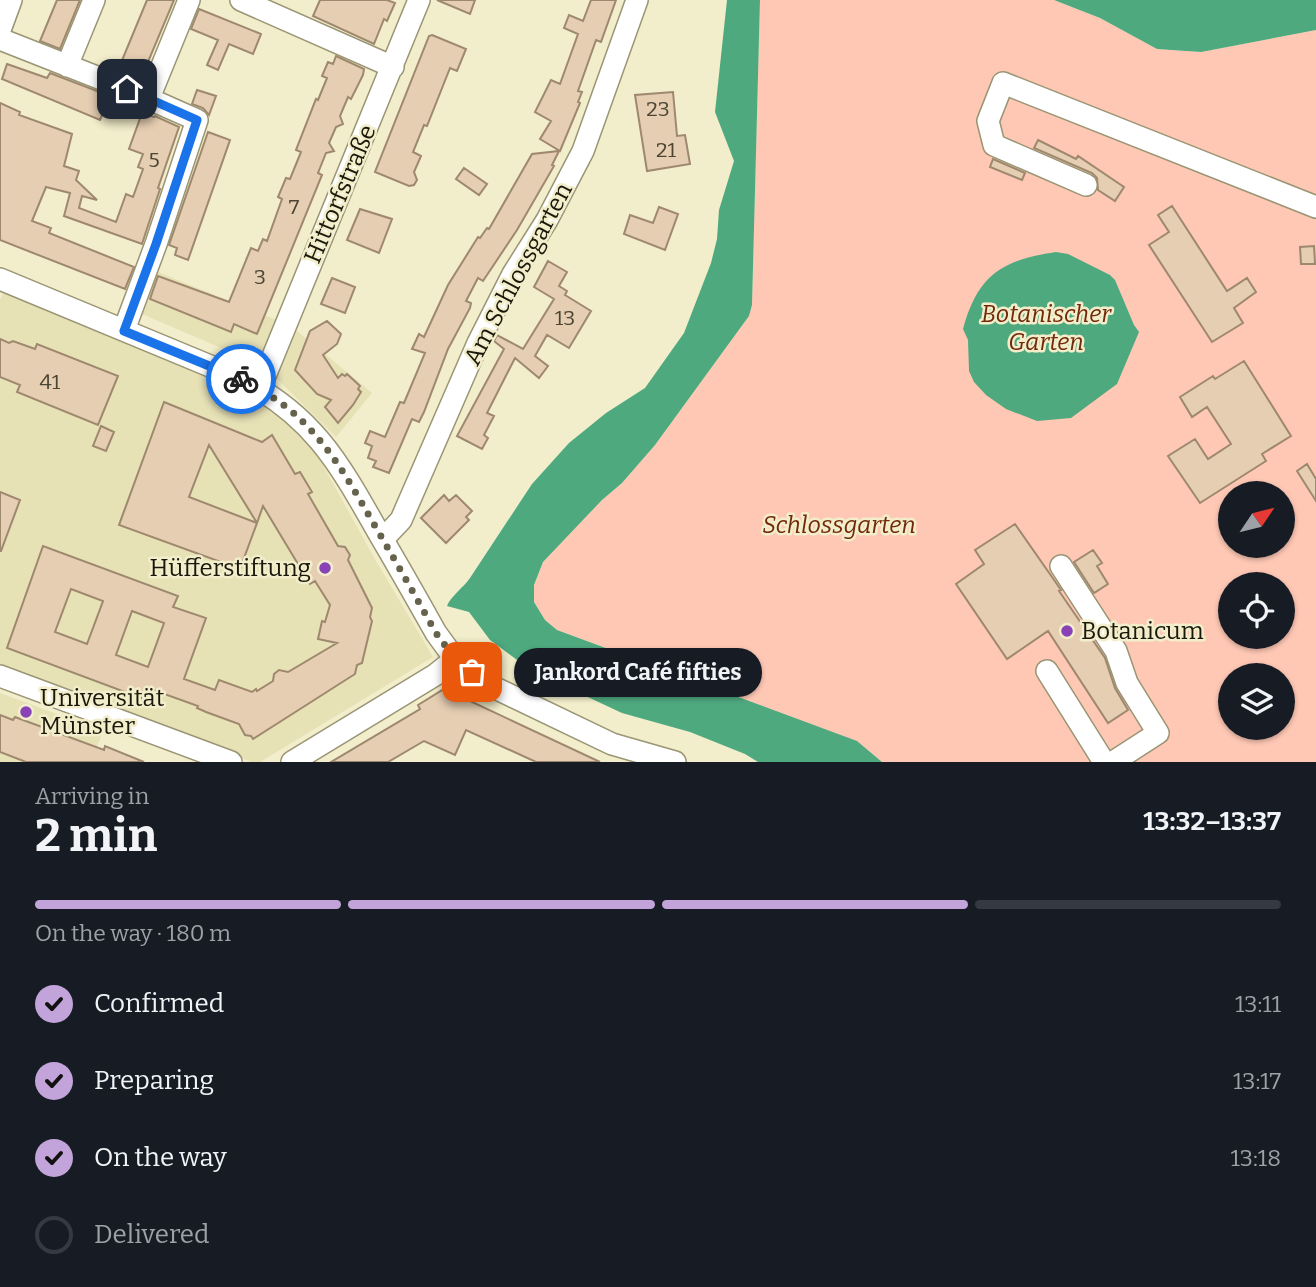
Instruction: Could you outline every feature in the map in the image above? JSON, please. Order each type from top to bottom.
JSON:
[{"type":"street","points":[[0,30],[11,0]]},
{"type":"street","points":[[67,66],[94,0]]},
{"type":"street","points":[[149,98],[188,0]]},
{"type":"street","points":[[241,0],[291,10],[393,67]]},
{"type":"street","name":"Hittorfstraße","points":[[260,388],[419,0]]},
{"type":"street","name":"Am Schlossgarten","points":[[383,540],[401,520],[484,331],[583,151],[637,0]]},
{"type":"street","points":[[0,39],[197,120],[124,331]]},
{"type":"street","points":[[1086,185],[994,145],[988,121],[1003,83],[1316,207]]},
{"type":"street","points":[[0,279],[260,388],[287,406],[340,464],[436,633],[455,659],[489,685],[609,753],[675,762]]},
{"type":"street","points":[[1061,566],[1116,651],[1126,683],[1158,733],[1113,762]]},
{"type":"street","points":[[292,762],[435,676],[455,659]]},
{"type":"street","points":[[1047,671],[1104,762]]},
{"type":"street","points":[[0,676],[231,762]]},
{"type":"shaded area","points":[[727,0],[760,0],[752,305],[749,316],[655,445],[622,483],[602,500],[543,562],[534,585],[534,602],[545,620],[557,630],[857,741],[882,762],[758,762],[690,732],[622,713],[532,671],[490,640],[469,612],[447,606],[470,578],[532,484],[569,443],[606,413],[645,388],[684,333],[711,263],[717,239],[719,210],[734,161],[715,112]]},
{"type":"shaded area","points":[[1054,0],[1316,0],[1316,30],[1201,52],[1157,49],[1100,18]]},
{"type":"shaded area","points":[[1056,252],[1068,254],[1110,275],[1115,280],[1139,332],[1117,384],[1071,418],[1037,421],[1006,409],[986,395],[974,382],[969,371],[968,340],[963,329],[976,295],[995,273],[1021,260]]},
{"type":"shaded area","points":[[153,270],[291,326],[372,393],[336,437],[265,367],[135,311]]},
{"type":"shaded area","points":[[4,291],[234,387],[275,410],[315,451],[433,657],[260,762],[252,762],[0,669],[0,300]]},
{"type":"shaded area","name":"Universität Münster","points":[[0,693],[103,731],[91,762],[0,762]]},
{"type":"green space","name":"Schlossgarten","points":[[760,0],[1054,0],[1100,18],[1157,49],[1201,52],[1316,30],[1316,762],[882,762],[856,741],[557,630],[545,620],[534,602],[534,585],[543,562],[602,500],[622,483],[655,445],[749,316],[752,305]]},
{"type":"building","points":[[57,0],[80,0],[60,49],[40,41]]},
{"type":"building","points":[[147,0],[174,0],[140,81],[118,70]]},
{"type":"building","points":[[320,0],[387,0],[395,3],[387,21],[384,19],[374,44],[313,16]]},
{"type":"building","points":[[437,0],[475,0],[470,14]]},
{"type":"building","points":[[591,0],[616,0],[601,42],[596,40],[578,91],[582,92],[578,102],[580,103],[560,151],[540,139],[551,121],[535,112],[551,80],[560,84],[578,34],[564,28],[569,15],[583,21]]},
{"type":"building","points":[[199,9],[261,34],[253,54],[229,44],[218,70],[207,65],[218,40],[191,29]]},
{"type":"building","points":[[429,36],[466,49],[457,71],[450,68],[427,126],[424,125],[413,152],[421,156],[414,172],[417,180],[414,185],[409,186],[375,172]]},
{"type":"building","points":[[336,56],[364,69],[363,75],[351,99],[348,97],[340,116],[343,124],[336,127],[329,143],[334,151],[326,153],[318,173],[322,175],[257,334],[234,324],[231,332],[150,299],[158,276],[229,302],[251,248],[258,251],[263,239],[267,241],[282,199],[278,197],[286,178],[290,179],[301,152],[296,150],[327,78],[322,76],[328,62],[333,64]]},
{"type":"building","points":[[7,64],[47,78],[50,73],[110,96],[100,120],[2,79]]},
{"type":"building","points":[[197,90],[216,96],[209,115],[203,108],[192,104]]},
{"type":"building","points":[[673,92],[677,136],[685,135],[690,164],[647,171],[635,95]]},
{"type":"building","points":[[0,103],[20,112],[19,115],[72,134],[64,166],[79,171],[76,180],[97,200],[82,196],[79,208],[116,222],[126,194],[133,197],[143,169],[138,167],[143,154],[129,149],[142,113],[179,127],[142,244],[64,216],[70,193],[46,187],[32,221],[51,228],[49,233],[134,267],[125,289],[0,240]]},
{"type":"building","points":[[208,132],[230,140],[188,260],[175,255],[177,248],[169,245]]},
{"type":"building","points":[[1038,140],[1076,159],[1078,156],[1124,187],[1115,201],[1098,190],[1097,178],[1092,173],[1034,148]]},
{"type":"building","points":[[559,151],[552,165],[554,166],[517,230],[483,281],[478,278],[466,301],[471,303],[470,308],[448,349],[424,412],[419,422],[412,419],[389,473],[373,467],[376,461],[368,458],[372,446],[365,443],[370,431],[385,437],[400,402],[404,403],[425,353],[412,349],[419,334],[424,337],[448,285],[478,237],[489,229],[532,154]]},
{"type":"building","points":[[993,159],[1025,173],[1022,180],[990,167]]},
{"type":"building","points":[[464,168],[487,184],[479,195],[456,179]]},
{"type":"building","points":[[1172,206],[1227,291],[1247,278],[1256,292],[1234,308],[1243,323],[1212,342],[1149,245],[1169,232],[1158,215]]},
{"type":"building","points":[[659,207],[678,214],[665,250],[624,234],[630,215],[653,223]]},
{"type":"building","points":[[360,209],[392,219],[379,253],[347,240]]},
{"type":"building","points":[[1314,246],[1315,264],[1301,264],[1300,247]]},
{"type":"building","points":[[548,261],[567,272],[559,286],[567,291],[565,295],[591,311],[569,348],[547,335],[535,356],[548,366],[539,378],[515,358],[487,413],[494,416],[484,435],[488,438],[482,449],[457,436],[504,349],[494,341],[497,335],[523,349],[554,299],[534,287]]},
{"type":"building","points":[[332,278],[355,287],[345,313],[321,304]]},
{"type":"building","points":[[327,321],[341,334],[337,344],[323,355],[338,378],[347,374],[360,386],[358,389],[361,392],[338,423],[325,407],[331,400],[317,394],[295,370],[310,331]]},
{"type":"building","points":[[0,339],[35,349],[37,344],[118,376],[98,425],[17,392],[20,385],[0,377]]},
{"type":"building","points":[[1244,361],[1291,436],[1262,454],[1266,461],[1235,481],[1218,481],[1218,492],[1200,503],[1168,456],[1195,439],[1208,459],[1231,444],[1207,407],[1192,417],[1180,397],[1213,376],[1215,379]]},
{"type":"building","points":[[164,402],[262,442],[272,435],[295,474],[300,472],[312,492],[308,494],[338,546],[345,547],[350,555],[348,560],[372,608],[372,621],[362,663],[357,665],[355,674],[253,739],[245,735],[239,724],[206,712],[197,708],[198,706],[145,687],[141,698],[7,648],[43,546],[178,596],[173,607],[206,618],[184,679],[215,690],[219,680],[252,692],[256,689],[257,691],[273,681],[274,674],[279,670],[288,672],[337,643],[318,639],[322,621],[325,622],[330,605],[315,581],[310,584],[263,506],[257,523],[240,569],[119,525]],"holes":[[[209,445],[257,523],[189,497]],[[71,589],[103,601],[87,644],[55,632]],[[132,611],[164,623],[148,667],[116,655]]]},
{"type":"building","points":[[101,426],[114,432],[106,451],[93,446]]},
{"type":"building","points":[[1307,464],[1316,479],[1316,501],[1297,471]]},
{"type":"building","points":[[0,492],[20,500],[1,551],[0,551]]},
{"type":"building","points":[[444,495],[449,501],[456,495],[472,511],[466,517],[469,520],[446,543],[421,518]]},
{"type":"building","points":[[1015,524],[1105,658],[1115,688],[1128,710],[1108,723],[1048,631],[1007,659],[956,584],[984,564],[975,550]]},
{"type":"building","points":[[1093,550],[1102,563],[1097,566],[1108,584],[1094,593],[1074,562]]},
{"type":"building","points":[[444,689],[600,762],[536,762],[466,730],[455,755],[424,741],[388,762],[331,762],[420,709],[418,705]]},
{"type":"building","points":[[0,715],[13,720],[15,717],[104,750],[105,746],[144,762],[26,762],[0,752]]},
{"type":"way so far","points":[[241,379],[287,406],[314,432],[340,464],[436,633],[455,659],[472,672]]},
{"type":"place","name":"Hüfferstiftung","points":[[325,568]]},
{"type":"place","name":"Botanicum","points":[[1067,631]]},
{"type":"place","name":"Jankord Café fifties","points":[[472,672]]},
{"type":"place","name":"Universität Münster","points":[[26,712]]},
{"type":"route","points":[[127,89],[197,120],[124,331],[241,379]]},
{"type":"park label","name":"Botanischer Garten","points":[[1046,328]]}]
